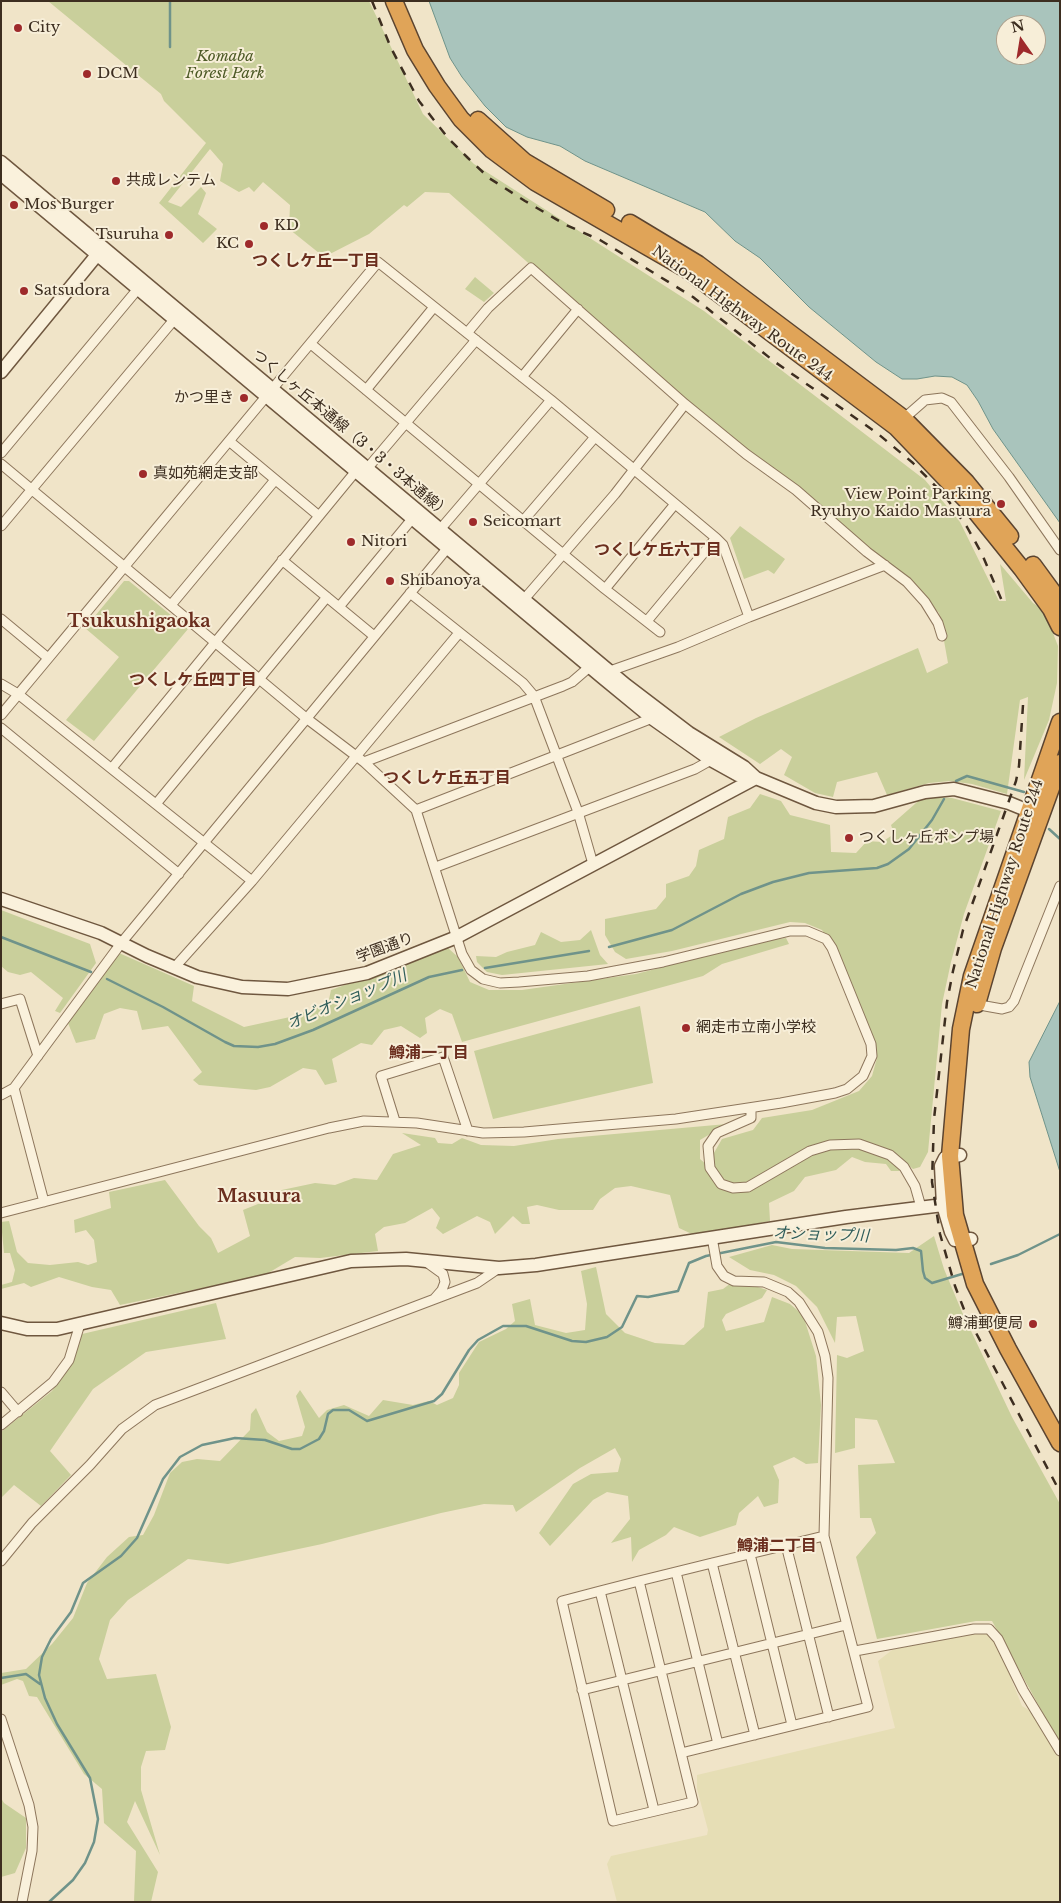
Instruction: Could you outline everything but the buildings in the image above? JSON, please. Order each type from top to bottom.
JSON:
[{"type":"highway","name":"National Highway Route 244","points":[[394,1],[412,43],[437,86],[461,118],[492,150],[535,182],[686,269],[899,423],[968,502],[1022,569],[1051,609],[1060,627]]},
{"type":"highway","name":"National Highway Route 244","points":[[406,1],[428,51],[451,87],[477,119],[509,150],[554,181],[656,238],[698,264],[899,423],[966,482],[1060,602]]},
{"type":"highway","name":"National Highway Route 244","points":[[1060,722],[993,948],[971,1004],[969,1046],[955,1155],[964,1204],[967,1240],[976,1284],[985,1306],[1060,1443]]},
{"type":"highway","name":"National Highway Route 244","points":[[1034,813],[1060,763]]},
{"type":"highway","name":"National Highway Route 244","points":[[967,1240],[994,1304],[1060,1421]]},
{"type":"street","name":"つくしヶ丘本通線（3・3・3本通線）","points":[[2,168],[100,252],[711,760],[738,775],[756,778],[816,803],[836,807],[874,806],[925,792],[954,790],[1009,803],[1034,813]]},
{"type":"street","points":[[1,372],[100,252]]},
{"type":"street","points":[[1,715],[378,262],[551,400],[716,538],[723,545],[748,617]]},
{"type":"street","points":[[467,333],[488,308],[531,268],[685,404],[746,454],[796,490],[907,582],[925,602],[938,623],[942,636]]},
{"type":"street","points":[[1,453],[141,285]]},
{"type":"street","points":[[366,390],[434,307]]},
{"type":"street","points":[[522,377],[578,309]]},
{"type":"street","points":[[1,526],[178,316]]},
{"type":"street","points":[[112,768],[319,516],[406,424],[476,340]]},
{"type":"street","points":[[311,344],[523,521],[660,632]]},
{"type":"street","points":[[899,423],[925,400],[942,398],[951,402],[1009,477],[1060,550]]},
{"type":"street","points":[[437,533],[551,400]]},
{"type":"street","points":[[522,603],[634,470],[685,404]]},
{"type":"street","points":[[523,521],[595,437]]},
{"type":"street","points":[[229,441],[319,516]]},
{"type":"street","points":[[1,464],[306,718],[360,760],[416,810],[436,867],[457,937],[471,970],[483,979],[500,983],[588,976],[663,962],[790,931],[807,931],[826,939],[838,960],[871,1044],[872,1056],[863,1076],[835,1093],[676,1120],[524,1132],[468,1131],[395,1121],[364,1121],[329,1128],[1,1213]]},
{"type":"street","name":"つくしヶ丘本通線（3・3・3本通線）","points":[[362,470],[412,518],[437,533]]},
{"type":"street","points":[[171,605],[275,480]]},
{"type":"street","points":[[606,589],[676,504]]},
{"type":"street","points":[[339,607],[412,518]]},
{"type":"street","points":[[646,621],[716,538]]},
{"type":"street","points":[[1,1095],[14,1088],[122,942],[451,545]]},
{"type":"street","points":[[282,560],[374,636]]},
{"type":"street","points":[[606,674],[885,565]]},
{"type":"street","points":[[410,593],[523,683],[534,696],[578,812],[593,864]]},
{"type":"street","points":[[156,804],[327,597]]},
{"type":"street","points":[[1,619],[48,658]]},
{"type":"street","points":[[174,968],[360,760],[459,633]]},
{"type":"street","points":[[360,760],[572,682],[593,663]]},
{"type":"street","points":[[1,684],[18,694],[252,881]]},
{"type":"street","points":[[416,810],[557,757],[657,716]]},
{"type":"street","name":"つくしヶ丘本通線（3・3・3本通線）","points":[[657,716],[744,767],[756,778]]},
{"type":"street","points":[[1,728],[179,874]]},
{"type":"street","points":[[436,867],[695,769],[711,760]]},
{"type":"street","name":"学園通り","points":[[1,899],[122,942],[174,968],[220,984],[266,989],[288,989],[367,972],[457,937],[756,778]]},
{"type":"street","points":[[971,1004],[1002,1009],[1008,1007],[1014,1000],[1060,886]]},
{"type":"street","points":[[1,1004],[20,999],[38,1056]]},
{"type":"street","points":[[395,1121],[381,1076],[443,1056],[468,1131]]},
{"type":"street","points":[[14,1088],[44,1202]]},
{"type":"street","points":[[751,1108],[751,1118],[717,1133],[708,1146],[710,1168],[721,1184],[733,1188],[748,1187],[810,1151],[840,1144],[858,1144],[890,1155],[904,1167],[915,1186],[922,1207]]},
{"type":"street","points":[[955,1155],[945,1158],[941,1166],[943,1205],[955,1240],[967,1240]]},
{"type":"street","points":[[1,1323],[27,1329],[42,1330],[80,1324],[351,1261],[378,1258],[499,1268],[536,1265],[712,1237],[943,1205]]},
{"type":"street","points":[[681,1753],[868,1707],[824,1536],[828,1378],[825,1356],[818,1332],[799,1302],[788,1292],[764,1282],[734,1281],[724,1276],[717,1266],[712,1237]]},
{"type":"street","points":[[424,1261],[443,1274],[445,1282],[442,1290],[435,1298]]},
{"type":"street","points":[[1,1561],[32,1523],[90,1465],[122,1429],[142,1413],[178,1396],[435,1298],[478,1284],[499,1268]]},
{"type":"street","points":[[1,1425],[53,1382],[69,1360],[80,1324]]},
{"type":"street","points":[[1,1392],[18,1412]]},
{"type":"street","points":[[639,1581],[694,1802],[613,1821],[562,1601],[600,1590],[824,1536]]},
{"type":"street","points":[[786,1545],[828,1717]]},
{"type":"street","points":[[750,1554],[792,1725]]},
{"type":"street","points":[[712,1563],[755,1735]]},
{"type":"street","points":[[676,1572],[718,1744]]},
{"type":"street","points":[[600,1590],[654,1810]]},
{"type":"street","points":[[582,1690],[773,1644],[846,1624]]},
{"type":"street","points":[[855,1651],[974,1629],[989,1629],[998,1639],[1023,1690],[1060,1751]]},
{"type":"street","points":[[1,1719],[29,1805],[32,1827],[32,1851],[22,1902]]},
{"type":"shaded area","points":[[973,1631],[983,1631],[990,1635],[998,1646],[1022,1706],[1029,1710],[1060,1755],[1060,1902],[617,1902],[607,1864],[611,1856],[707,1835],[708,1830],[697,1789],[697,1775],[895,1728],[878,1661],[892,1650]]},
{"type":"green space","name":"Komaba Forest Park","points":[[48,1],[369,1],[423,114],[474,164],[704,311],[925,480],[960,522],[999,601],[1006,601],[1000,564],[1033,603],[1044,610],[1058,646],[1057,683],[1049,720],[1024,780],[1028,697],[1020,700],[1007,794],[972,784],[950,781],[929,783],[887,795],[877,772],[837,782],[833,797],[815,793],[784,775],[792,757],[781,749],[760,764],[719,737],[756,718],[918,648],[927,673],[948,663],[939,613],[908,581],[790,482],[743,448],[654,374],[449,193],[425,192],[407,207],[404,205],[369,234],[324,257],[289,229],[290,205],[263,182],[254,192],[249,187],[239,192],[220,181],[223,164],[210,149],[168,202],[181,207],[201,187],[206,193],[198,214],[217,229],[203,243],[159,203],[206,143],[164,101],[161,94]]},
{"type":"green space","points":[[475,277],[494,293],[484,302],[465,289]]},
{"type":"green space","points":[[740,526],[785,559],[774,574],[768,570],[744,579],[730,538]]},
{"type":"green space","points":[[124,581],[129,581],[188,629],[94,741],[66,720],[119,657],[85,628]]},
{"type":"green space","points":[[760,794],[781,801],[790,815],[830,825],[831,852],[856,853],[867,841],[882,842],[894,834],[891,825],[924,796],[952,798],[1001,811],[964,914],[951,962],[942,1004],[928,1152],[920,1167],[913,1169],[906,1163],[899,1171],[891,1171],[886,1164],[865,1162],[852,1157],[836,1170],[805,1177],[794,1191],[769,1203],[770,1221],[694,1235],[679,1228],[670,1195],[631,1186],[615,1188],[600,1199],[593,1210],[559,1210],[537,1205],[527,1207],[530,1224],[522,1224],[513,1216],[495,1234],[490,1222],[477,1216],[443,1234],[436,1228],[440,1218],[432,1208],[405,1223],[384,1227],[375,1234],[378,1251],[320,1258],[295,1257],[265,1275],[120,1305],[111,1290],[92,1287],[59,1277],[31,1287],[24,1283],[1,1289],[1,1285],[12,1282],[15,1270],[10,1253],[4,1253],[1,1222],[9,1221],[17,1252],[28,1263],[50,1265],[78,1262],[88,1265],[97,1262],[94,1240],[86,1230],[75,1233],[74,1220],[111,1208],[109,1192],[165,1180],[199,1226],[211,1238],[218,1253],[250,1236],[243,1210],[273,1198],[277,1191],[315,1183],[335,1185],[354,1178],[377,1180],[393,1154],[421,1145],[402,1133],[435,1138],[438,1143],[452,1144],[462,1138],[481,1145],[514,1146],[558,1139],[727,1124],[700,1140],[700,1159],[707,1165],[722,1139],[753,1130],[762,1118],[812,1110],[859,1091],[872,1076],[877,1058],[840,956],[822,930],[805,923],[790,922],[672,951],[626,959],[615,952],[605,935],[605,919],[656,909],[666,897],[666,884],[689,876],[696,866],[699,850],[724,839],[728,817],[750,808]]},
{"type":"green space","points":[[1,910],[90,944],[96,963],[60,1013],[55,1011],[63,998],[31,972],[20,975],[8,972],[1,966]]},
{"type":"green space","points":[[591,930],[600,955],[608,964],[502,975],[487,972],[477,962],[476,956],[496,957],[507,952],[535,945],[541,932],[561,942],[580,940]]},
{"type":"green space","points":[[786,938],[789,944],[722,964],[703,976],[462,1042],[452,1014],[440,1009],[425,1018],[427,1033],[420,1038],[401,1026],[384,1030],[372,1045],[361,1043],[332,1059],[337,1082],[325,1085],[316,1070],[303,1068],[270,1087],[256,1090],[199,1085],[193,1080],[202,1072],[168,1026],[142,1030],[137,1011],[120,1008],[104,1014],[95,1039],[76,1043],[68,1023],[119,953],[194,986],[192,1001],[244,1027],[290,1017],[328,1004],[331,990],[448,948],[458,957],[470,982],[489,990],[522,990],[636,974],[767,940]]},
{"type":"green space","points":[[640,1006],[653,1083],[493,1119],[474,1051]]},
{"type":"green space","points":[[934,1236],[944,1269],[962,1312],[1012,1417],[1060,1504],[1060,1744],[992,1621],[976,1621],[877,1639],[856,1557],[876,1533],[871,1518],[860,1518],[858,1465],[895,1463],[877,1420],[855,1418],[855,1448],[835,1453],[837,1355],[847,1358],[864,1351],[856,1316],[837,1317],[835,1343],[817,1307],[796,1286],[774,1275],[750,1270],[729,1257],[772,1245],[792,1249],[909,1253]]},
{"type":"green space","points":[[596,1267],[606,1314],[625,1333],[655,1343],[684,1345],[704,1327],[708,1292],[723,1289],[731,1283],[752,1285],[767,1290],[762,1298],[726,1314],[722,1320],[726,1331],[764,1322],[772,1297],[790,1304],[803,1315],[816,1356],[821,1405],[818,1463],[806,1464],[794,1457],[773,1466],[779,1480],[778,1503],[764,1507],[758,1496],[739,1513],[736,1525],[700,1537],[674,1527],[666,1535],[639,1550],[632,1562],[631,1537],[611,1543],[630,1519],[628,1496],[607,1492],[593,1500],[550,1546],[539,1533],[573,1484],[591,1474],[618,1472],[621,1459],[615,1448],[580,1468],[516,1512],[513,1505],[484,1504],[441,1513],[322,1544],[228,1564],[188,1559],[128,1600],[110,1620],[99,1659],[107,1679],[156,1674],[171,1727],[165,1750],[146,1751],[141,1767],[141,1790],[160,1855],[135,1801],[127,1822],[158,1872],[151,1902],[134,1902],[136,1851],[104,1823],[102,1789],[84,1774],[37,1697],[29,1696],[23,1681],[17,1679],[1,1685],[1,1673],[26,1669],[52,1644],[73,1618],[87,1583],[107,1557],[129,1537],[143,1535],[154,1515],[170,1473],[182,1462],[197,1459],[220,1461],[250,1430],[251,1414],[256,1408],[267,1432],[279,1441],[302,1436],[305,1427],[296,1396],[300,1390],[319,1418],[327,1410],[344,1405],[369,1416],[383,1400],[413,1405],[429,1401],[437,1405],[453,1398],[459,1385],[459,1373],[479,1342],[506,1329],[515,1321],[512,1304],[530,1299],[535,1325],[566,1333],[585,1330],[587,1304],[581,1271]]},
{"type":"green space","points":[[216,1303],[226,1339],[146,1352],[93,1389],[50,1451],[71,1475],[41,1506],[14,1485],[1,1498],[1,1432],[52,1391],[71,1363],[82,1334]]},
{"type":"green space","points":[[1,1798],[4,1803],[26,1818],[26,1848],[15,1873],[1,1877]]},
{"type":"water","points":[[429,1],[1060,1],[1060,523],[993,429],[967,385],[952,377],[935,376],[902,379],[876,362],[809,307],[760,258],[735,241],[705,212],[585,161],[560,146],[527,137],[506,127],[485,106],[450,58]]},
{"type":"water","points":[[1060,1001],[1060,1172],[1030,1077],[1029,1062]]},
{"type":"waterway","points":[[170,1],[170,47]]},
{"type":"waterway","name":"オビオショップ川","points":[[956,781],[967,776],[1024,792]]},
{"type":"waterway","name":"オビオショップ川","points":[[609,947],[672,930],[741,894],[773,882],[809,873],[877,868],[888,864],[909,849],[932,820],[944,799]]},
{"type":"waterway","name":"オビオショップ川","points":[[1049,829],[1060,839]]},
{"type":"waterway","name":"オビオショップ川","points":[[1,937],[91,972]]},
{"type":"waterway","name":"オビオショップ川","points":[[485,968],[589,951]]},
{"type":"waterway","name":"オビオショップ川","points":[[107,979],[163,1007],[225,1042],[234,1046],[258,1047],[275,1044],[313,1030],[429,977],[462,970]]},
{"type":"waterway","name":"オショップ川","points":[[991,1264],[1018,1255],[1060,1234]]},
{"type":"waterway","name":"オショップ川","points":[[49,1902],[73,1880],[85,1863],[94,1842],[98,1819],[90,1778],[57,1724],[45,1698],[39,1675],[42,1657],[51,1639],[71,1612],[83,1583],[121,1556],[137,1538],[163,1479],[180,1457],[202,1445],[235,1438],[265,1440],[292,1449],[300,1449],[319,1439],[324,1431],[328,1414],[333,1410],[349,1410],[367,1421],[434,1401],[442,1394],[469,1350],[478,1340],[503,1326],[526,1326],[572,1341],[586,1342],[607,1337],[622,1327],[637,1296],[648,1297],[678,1291],[689,1263],[706,1256],[776,1242],[825,1248],[896,1250],[913,1248],[921,1251],[925,1278],[932,1283],[962,1274]]},
{"type":"waterway","points":[[1,1678],[26,1674],[40,1684]]},
{"type":"railway","points":[[372,1],[391,48],[419,101],[448,138],[468,158],[489,178],[525,201],[566,225],[600,240],[693,297],[775,362],[877,433],[913,463],[945,496],[967,527],[982,554],[1002,601]]},
{"type":"railway","points":[[1023,705],[1019,766],[1016,781],[963,930],[947,1002],[934,1119],[932,1182],[940,1234],[955,1286],[965,1312],[1060,1492]]},
{"type":"place","name":"City","points":[[18,28]]},
{"type":"place","name":"DCM","points":[[87,74]]},
{"type":"place","name":"共成レンテム","points":[[116,181]]},
{"type":"place","name":"Mos Burger","points":[[14,205]]},
{"type":"place","name":"KD","points":[[264,226]]},
{"type":"place","name":"Tsuruha","points":[[169,235]]},
{"type":"place","name":"KC","points":[[249,244]]},
{"type":"place","name":"Satsudora","points":[[24,291]]},
{"type":"place","name":"かつ里き","points":[[244,398]]},
{"type":"place","name":"真如苑網走支部","points":[[143,474]]},
{"type":"place","name":"View Point Parking Ryuhyo Kaido Masuura","points":[[1001,504]]},
{"type":"place","name":"Seicomart","points":[[473,522]]},
{"type":"place","name":"Nitori","points":[[351,542]]},
{"type":"place","name":"Shibanoya","points":[[390,581]]},
{"type":"place","name":"つくしヶ丘ポンプ場","points":[[849,838]]},
{"type":"place","name":"網走市立南小学校","points":[[686,1028]]},
{"type":"place","name":"鱒浦郵便局","points":[[1033,1324]]},
{"type":"district","name":"つくしケ丘一丁目","points":[[316,261]]},
{"type":"district","name":"つくしケ丘六丁目","points":[[658,550]]},
{"type":"district","name":"Tsukushigaoka","points":[[139,622]]},
{"type":"district","name":"つくしケ丘四丁目","points":[[193,680]]},
{"type":"district","name":"つくしケ丘五丁目","points":[[447,778]]},
{"type":"district","name":"鱒浦一丁目","points":[[429,1053]]},
{"type":"district","name":"Masuura","points":[[259,1197]]},
{"type":"district","name":"鱒浦二丁目","points":[[777,1546]]}]
